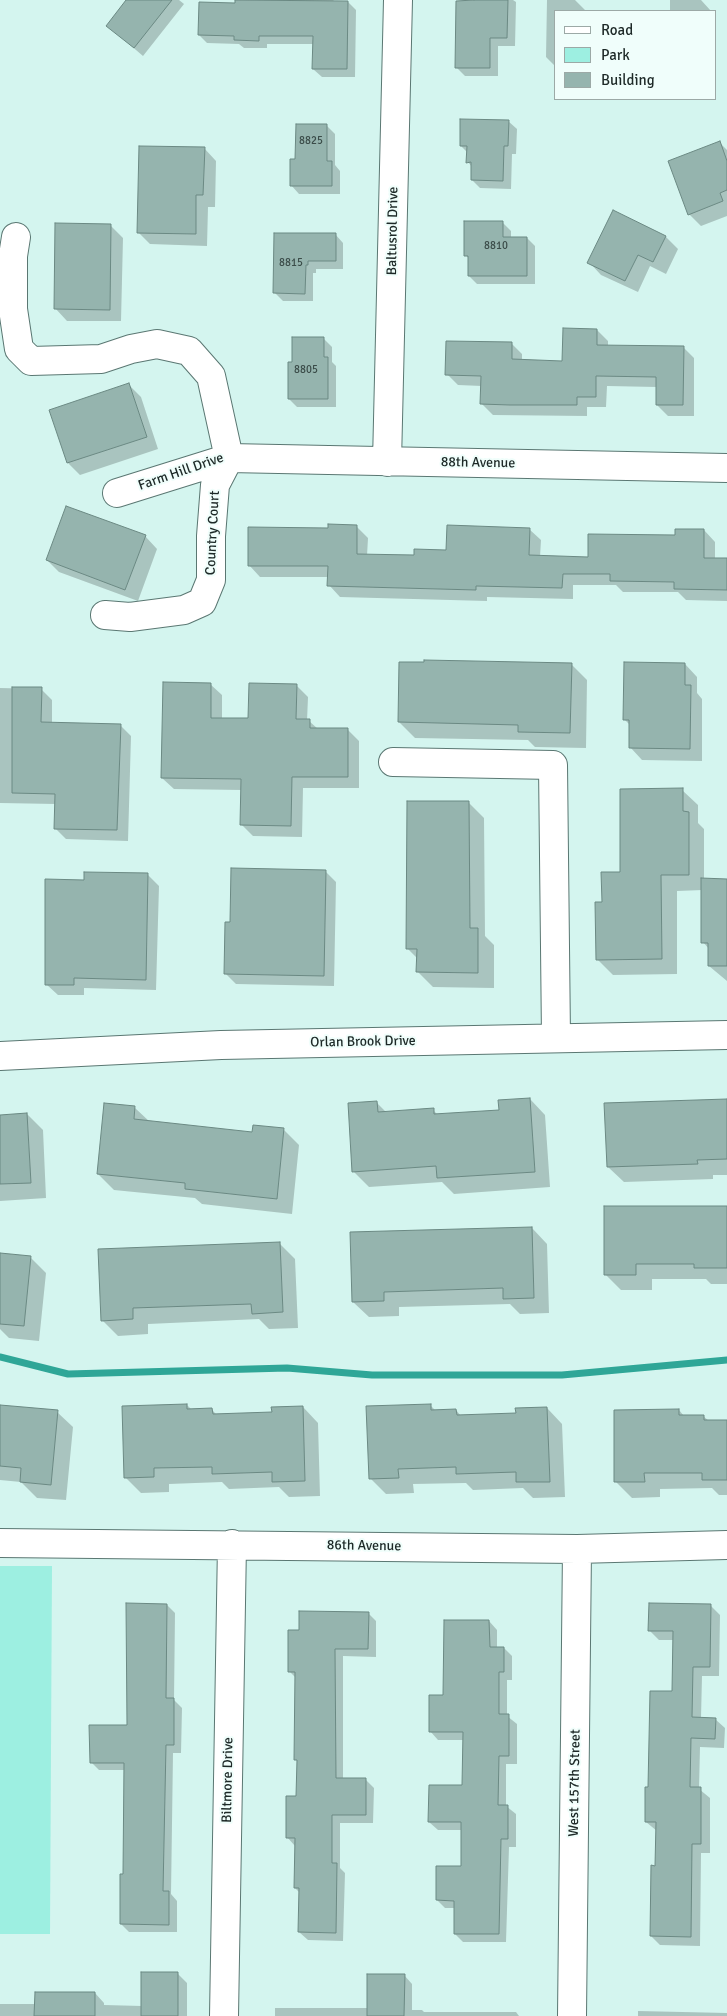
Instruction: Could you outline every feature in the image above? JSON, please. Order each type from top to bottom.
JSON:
[{"type":"street","name":"Baltusrol Drive","points":[[388,462],[398,0]]},
{"type":"street","name":"Farm Hill Drive","points":[[16,237],[13,256],[13,309],[19,349],[30,361],[101,359],[131,349],[157,344],[189,351],[211,376],[229,458],[117,493]]},
{"type":"street","name":"88th Avenue","points":[[229,458],[727,468]]},
{"type":"street","name":"Country Court","points":[[105,615],[130,616],[184,610],[202,602],[211,580],[211,536],[215,485],[229,458]]},
{"type":"street","points":[[393,762],[553,765],[556,1038]]},
{"type":"street","name":"Orlan Brook Drive","points":[[0,1056],[222,1045],[727,1035]]},
{"type":"street","name":"86th Avenue","points":[[0,1543],[577,1549],[727,1545]]},
{"type":"street","name":"Biltmore Drive","points":[[224,2016],[232,1544]]},
{"type":"street","name":"West 157th Street","points":[[572,2016],[577,1549]]},
{"type":"green space","points":[[0,1566],[52,1566],[50,1934],[0,1934]]},
{"type":"building","points":[[126,0],[172,0],[134,48],[106,26]]},
{"type":"building","points":[[235,0],[348,1],[347,69],[312,69],[313,36],[259,36],[259,41],[234,40],[234,36],[198,35],[199,2],[235,3]]},
{"type":"building","points":[[508,0],[507,38],[490,38],[490,68],[455,68],[456,1]]},
{"type":"building","points":[[460,119],[509,120],[508,146],[504,146],[503,181],[471,180],[471,162],[466,163],[467,146],[460,146]]},
{"type":"building","points":[[296,124],[327,124],[327,161],[332,161],[332,186],[290,186],[290,159],[295,159]]},
{"type":"building","points":[[720,141],[727,161],[727,190],[720,193],[723,201],[688,215],[668,161]]},
{"type":"building","points":[[139,146],[205,147],[203,195],[196,195],[196,234],[137,233]]},
{"type":"building","points":[[613,210],[666,236],[653,262],[638,255],[625,281],[587,263]]},
{"type":"building","points":[[464,221],[503,221],[503,237],[527,237],[527,276],[468,276],[468,256],[464,256]]},
{"type":"building","points":[[55,223],[111,224],[110,310],[54,309]]},
{"type":"building","points":[[274,233],[336,233],[336,261],[308,261],[308,265],[306,265],[305,294],[273,293]]},
{"type":"building","points":[[563,328],[597,329],[597,345],[684,346],[683,405],[656,405],[656,377],[596,376],[596,397],[577,397],[577,405],[510,405],[480,404],[481,376],[445,375],[446,341],[512,342],[512,359],[562,361]]},
{"type":"building","points":[[292,337],[324,337],[324,357],[328,357],[328,399],[288,399],[288,362],[292,362]]},
{"type":"building","points":[[129,383],[147,437],[67,463],[49,410]]},
{"type":"building","points":[[66,506],[146,535],[125,590],[46,560]]},
{"type":"building","points":[[328,524],[357,525],[357,554],[414,555],[414,549],[446,550],[447,525],[530,528],[529,555],[588,557],[588,534],[675,535],[675,529],[704,529],[704,558],[727,558],[727,590],[674,589],[674,582],[610,581],[610,574],[563,574],[562,588],[476,586],[476,590],[327,586],[328,566],[248,566],[248,527],[328,528]]},
{"type":"building","points":[[424,660],[572,663],[570,733],[518,732],[518,725],[398,722],[399,662],[424,662]]},
{"type":"building","points":[[624,662],[685,663],[685,685],[691,685],[690,749],[629,748],[629,720],[623,720]]},
{"type":"building","points":[[163,682],[211,683],[211,718],[248,718],[249,683],[297,684],[296,719],[310,719],[310,728],[348,728],[348,777],[292,777],[291,826],[240,825],[241,779],[161,778]]},
{"type":"building","points":[[12,687],[42,687],[41,722],[121,724],[117,830],[54,829],[55,794],[12,793]]},
{"type":"building","points":[[683,788],[683,811],[689,812],[689,875],[661,875],[662,959],[596,960],[595,902],[602,902],[601,872],[620,872],[620,789]]},
{"type":"building","points":[[407,801],[469,801],[470,928],[478,928],[478,973],[416,972],[417,949],[406,949]]},
{"type":"building","points":[[231,868],[326,870],[324,976],[224,974],[225,922],[230,922]]},
{"type":"building","points":[[84,872],[148,873],[146,980],[74,978],[74,985],[45,985],[45,879],[84,880]]},
{"type":"building","points":[[701,878],[727,879],[727,966],[708,966],[708,943],[701,943]]},
{"type":"building","points":[[530,1098],[535,1172],[437,1178],[436,1166],[352,1172],[348,1103],[377,1101],[378,1112],[434,1108],[434,1114],[499,1110],[498,1100]]},
{"type":"building","points":[[727,1099],[727,1159],[697,1160],[698,1164],[607,1167],[604,1103]]},
{"type":"building","points":[[104,1103],[135,1106],[134,1119],[252,1132],[253,1125],[284,1128],[277,1199],[185,1189],[185,1183],[97,1174]]},
{"type":"building","points":[[27,1113],[31,1183],[0,1184],[0,1115]]},
{"type":"building","points":[[604,1206],[727,1206],[727,1268],[694,1268],[694,1264],[636,1264],[636,1275],[604,1275]]},
{"type":"building","points":[[532,1227],[534,1298],[503,1299],[503,1288],[384,1292],[384,1301],[352,1302],[350,1232]]},
{"type":"building","points":[[280,1242],[283,1312],[252,1314],[251,1304],[133,1308],[133,1319],[101,1321],[98,1249]]},
{"type":"building","points":[[0,1253],[31,1256],[24,1326],[0,1324]]},
{"type":"building","points":[[187,1404],[187,1409],[212,1408],[213,1414],[272,1412],[271,1407],[303,1406],[305,1481],[272,1482],[272,1472],[212,1474],[212,1467],[154,1468],[154,1477],[124,1478],[122,1406]]},
{"type":"building","points":[[431,1404],[431,1410],[456,1409],[457,1415],[516,1413],[515,1408],[547,1407],[550,1482],[516,1482],[516,1472],[456,1474],[456,1467],[398,1469],[399,1478],[369,1479],[366,1406]]},
{"type":"building","points":[[0,1405],[58,1410],[51,1485],[20,1482],[21,1468],[0,1466]]},
{"type":"building","points":[[679,1409],[679,1415],[704,1415],[704,1420],[727,1420],[727,1480],[702,1480],[702,1473],[644,1473],[645,1482],[614,1482],[614,1410]]},
{"type":"building","points":[[126,1603],[167,1604],[166,1698],[174,1698],[174,1745],[166,1745],[163,1891],[169,1891],[169,1925],[120,1924],[120,1874],[123,1874],[124,1763],[90,1763],[89,1725],[127,1725]]},
{"type":"building","points":[[649,1603],[711,1604],[710,1667],[693,1667],[692,1717],[716,1718],[715,1739],[691,1738],[690,1787],[701,1787],[701,1844],[692,1844],[691,1937],[650,1936],[651,1865],[655,1866],[656,1822],[645,1822],[645,1787],[648,1787],[650,1691],[672,1691],[673,1631],[648,1631]]},
{"type":"building","points":[[299,1611],[369,1612],[368,1649],[335,1649],[336,1778],[366,1778],[366,1815],[332,1815],[332,1863],[337,1863],[336,1933],[298,1932],[299,1888],[294,1888],[295,1838],[286,1838],[286,1796],[296,1796],[297,1760],[294,1760],[295,1672],[288,1672],[288,1630],[299,1630]]},
{"type":"building","points":[[444,1620],[489,1620],[490,1647],[504,1647],[504,1672],[499,1672],[499,1714],[509,1714],[509,1756],[499,1756],[498,1805],[508,1805],[508,1839],[501,1839],[499,1934],[454,1934],[454,1901],[436,1900],[436,1866],[461,1866],[461,1822],[428,1822],[429,1785],[462,1785],[463,1732],[429,1732],[429,1695],[443,1695]]},
{"type":"building","points":[[141,1972],[178,1972],[178,2016],[141,2016]]},
{"type":"building","points":[[367,1974],[405,1974],[404,2016],[367,2016]]},
{"type":"building","points":[[35,1992],[95,1992],[95,2016],[34,2016]]},
{"type":"waterway","points":[[0,1357],[68,1374],[287,1368],[372,1375],[562,1375],[727,1360]]}]
